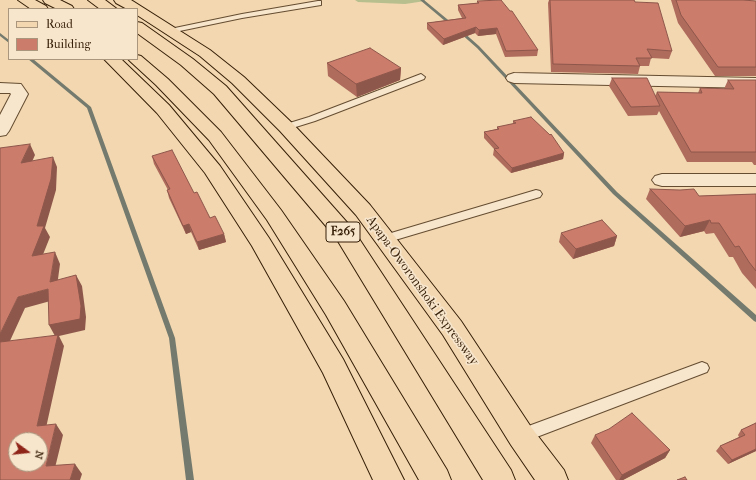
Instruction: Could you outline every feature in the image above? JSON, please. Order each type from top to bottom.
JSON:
[{"type":"main road","points":[[25,0],[39,8]]},
{"type":"main road","points":[[50,0],[65,8]]},
{"type":"main road","points":[[95,0],[108,8]]},
{"type":"main road","name":"Apapa-Oworonshoki Expressway","points":[[121,0],[134,8]]},
{"type":"main road","name":"Apapa-Oworonshoki Expressway","points":[[138,11],[205,53],[238,80],[286,127],[363,210],[452,328],[521,436],[553,480]]},
{"type":"main road","name":"F265","points":[[138,27],[187,62],[220,90],[344,233],[500,480]]},
{"type":"main road","points":[[113,60],[163,109],[213,170],[260,243],[334,367],[389,480]]},
{"type":"main road","points":[[137,60],[162,82],[215,136],[274,215],[334,308],[436,480]]},
{"type":"street","points":[[514,78],[756,83]]},
{"type":"street","points":[[0,88],[15,88],[20,94],[0,131]]},
{"type":"street","points":[[662,180],[756,180]]},
{"type":"lane","points":[[170,31],[242,16],[318,3]]},
{"type":"lane","points":[[286,127],[421,77]]},
{"type":"lane","points":[[385,239],[536,194]]},
{"type":"lane","points":[[521,436],[702,368]]},
{"type":"green space","points":[[355,0],[425,1],[405,4],[358,2]]},
{"type":"building","points":[[501,0],[510,11],[512,11],[538,50],[506,51],[497,28],[479,30],[476,27],[444,39],[427,23],[466,18],[458,5],[479,3],[477,1]]},
{"type":"building","points":[[550,0],[634,0],[635,2],[658,3],[672,51],[647,49],[652,58],[636,58],[640,66],[553,64]]},
{"type":"building","points":[[676,0],[756,1],[756,67],[718,67],[681,15]]},
{"type":"building","points":[[370,48],[401,68],[356,84],[327,63]]},
{"type":"building","points":[[612,78],[647,78],[660,106],[631,107]]},
{"type":"building","points":[[728,80],[756,80],[756,152],[691,152],[657,92],[702,93],[700,88],[734,89]]},
{"type":"building","points":[[531,117],[550,135],[551,134],[564,153],[512,168],[494,149],[499,148],[484,132],[499,129],[497,127],[516,123],[513,121]]},
{"type":"building","points":[[30,144],[21,163],[53,157],[51,179],[37,226],[44,226],[32,256],[55,252],[50,282],[76,275],[81,306],[80,319],[49,325],[48,289],[18,297],[0,334],[0,148]]},
{"type":"building","points":[[172,150],[194,193],[197,192],[210,218],[215,216],[224,234],[197,242],[189,224],[183,226],[167,190],[170,189],[152,156]]},
{"type":"building","points":[[650,189],[694,189],[699,196],[756,194],[756,271],[739,246],[735,247],[719,223],[711,223],[710,220],[685,226]]},
{"type":"building","points":[[602,220],[617,236],[576,249],[561,233]]},
{"type":"building","points":[[58,335],[37,426],[56,424],[48,458],[48,432],[8,432],[8,472],[48,472],[48,466],[75,464],[70,480],[0,480],[0,342]]},
{"type":"building","points":[[632,413],[670,450],[622,475],[595,435],[609,429]]},
{"type":"building","points":[[756,423],[756,449],[732,460],[720,446],[745,435],[741,430]]},
{"type":"building","points":[[685,477],[687,480],[677,480]]},
{"type":"waterway","points":[[422,0],[452,25]]},
{"type":"waterway","points":[[461,32],[478,47],[615,193],[756,319]]},
{"type":"waterway","points":[[0,34],[8,41]]},
{"type":"waterway","points":[[31,60],[89,107],[172,338],[190,480]]}]
